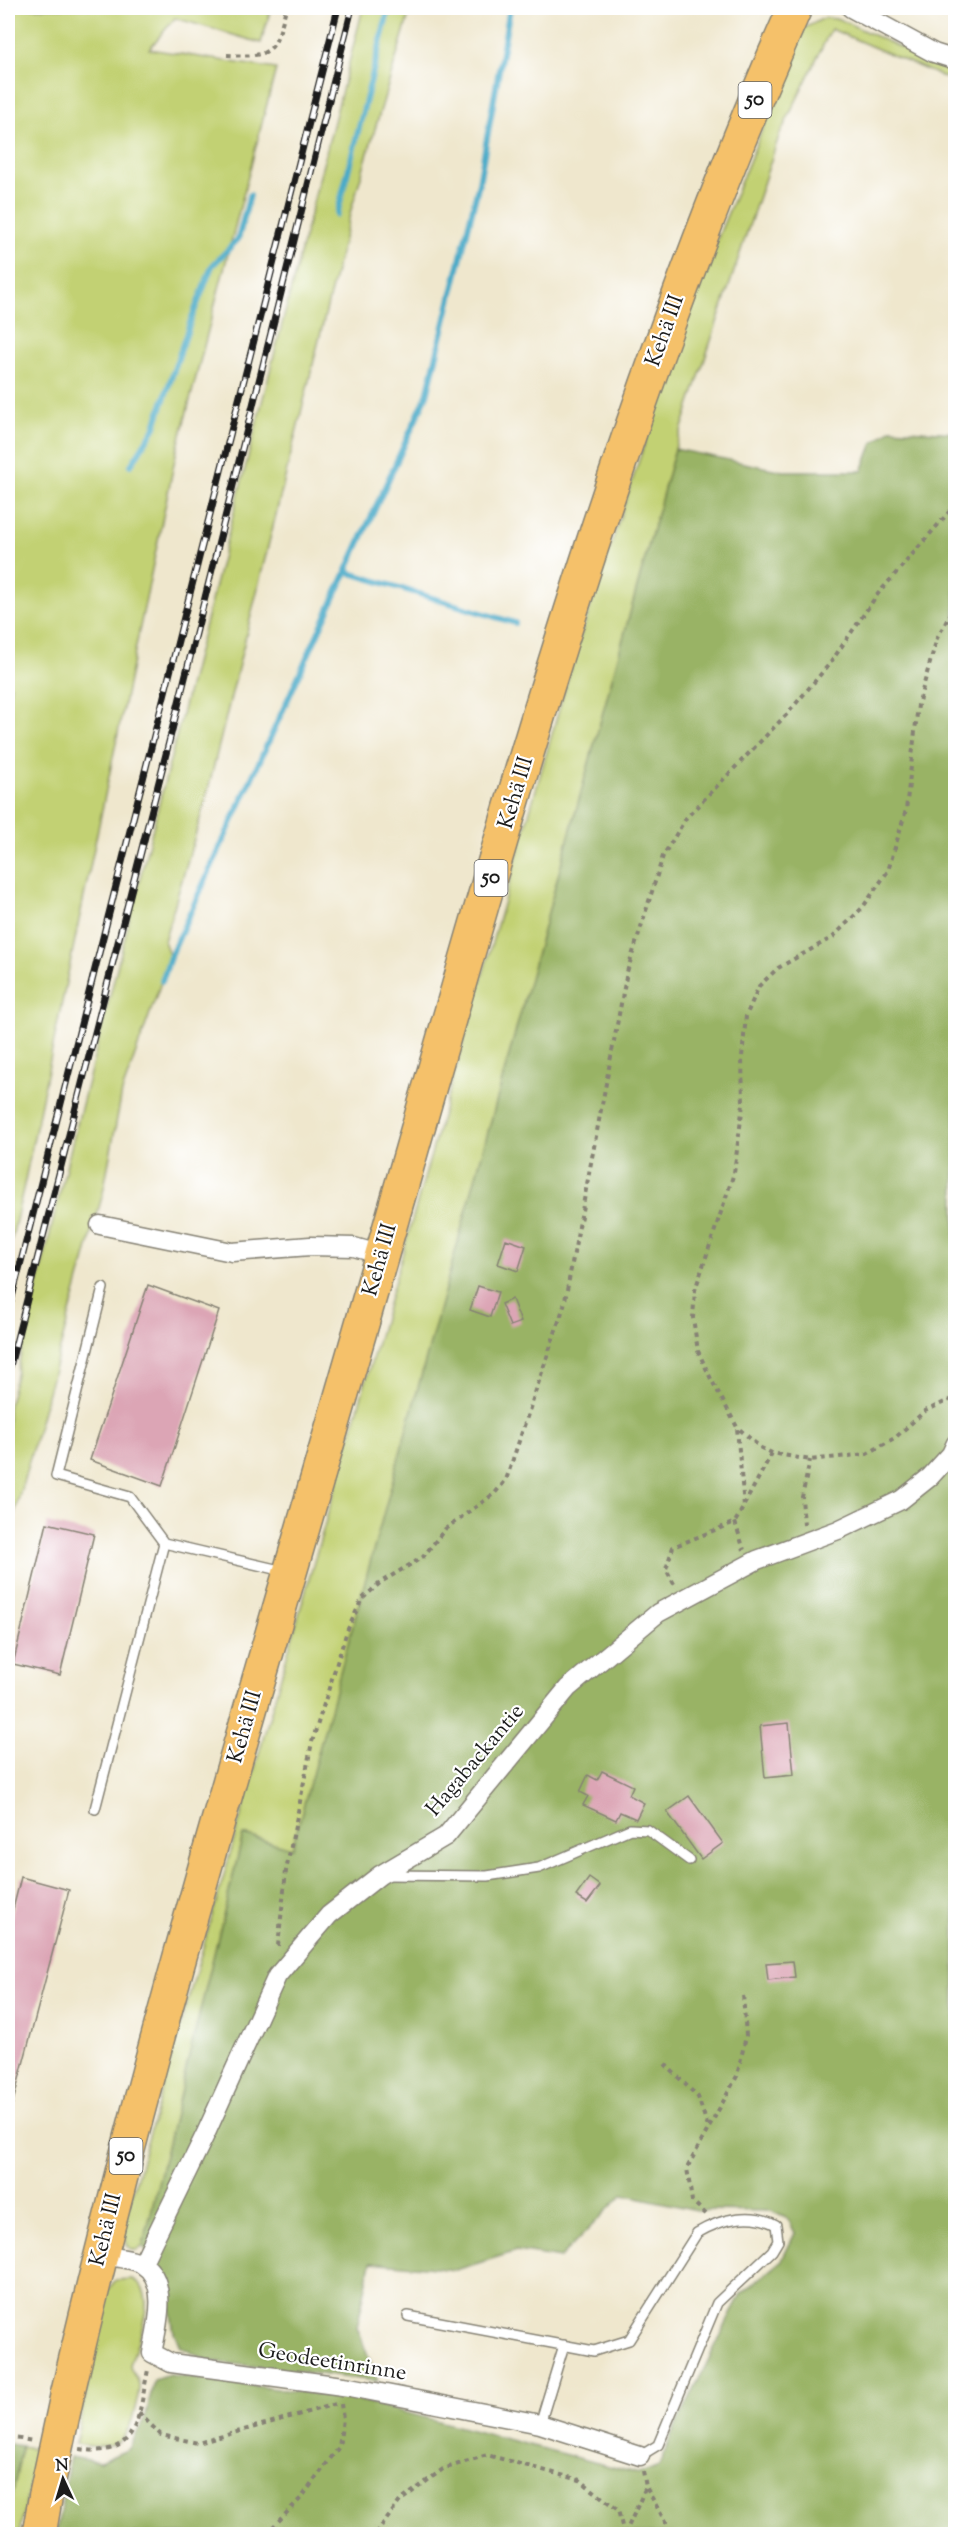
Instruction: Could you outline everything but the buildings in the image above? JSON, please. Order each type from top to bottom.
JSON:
[{"type":"highway","name":"Kehä III","points":[[39,2535],[67,2396],[100,2255],[188,1929],[487,892],[610,488],[717,192],[795,8]]},
{"type":"street","points":[[851,8],[934,53],[956,60]]},
{"type":"street","points":[[100,1225],[232,1252],[310,1246],[354,1246],[382,1255]]},
{"type":"street","name":"Hagabackantie","points":[[142,2264],[206,2133],[277,1976],[330,1915],[380,1875],[446,1836],[568,1688],[658,1613],[757,1560],[853,1523],[901,1500],[930,1477],[951,1454],[956,1443]]},
{"type":"street","points":[[100,2255],[142,2264],[157,2282],[159,2296],[152,2353]]},
{"type":"street","name":"Geodeetinrinne","points":[[152,2353],[171,2363],[350,2387],[540,2424],[640,2456]]},
{"type":"lane","points":[[103,1288],[56,1476],[130,1497],[164,1543],[292,1573]]},
{"type":"lane","points":[[95,1809],[164,1543]]},
{"type":"lane","points":[[380,1875],[487,1876],[539,1868],[630,1828],[648,1830],[689,1860]]},
{"type":"lane","points":[[408,2316],[594,2350],[629,2340],[697,2233],[715,2223],[740,2218],[765,2218],[776,2224],[778,2241],[772,2251],[717,2303],[658,2445],[640,2456]]},
{"type":"lane","points":[[540,2424],[564,2345]]},
{"type":"path","points":[[227,55],[252,57],[264,53],[275,45],[286,8]]},
{"type":"path","points":[[277,1976],[280,1917],[286,1870],[312,1742],[347,1631],[362,1599],[381,1582],[423,1557],[445,1529],[495,1493],[506,1480],[564,1306],[627,972],[663,856],[686,818],[795,705],[831,662],[877,595],[956,504]]},
{"type":"path","points":[[956,604],[938,638],[918,705],[906,810],[888,871],[863,907],[832,937],[777,968],[759,986],[746,1016],[742,1057],[743,1104],[734,1173],[695,1290],[693,1317],[698,1350],[737,1427],[761,1448],[772,1452],[810,1460],[867,1454],[896,1437],[925,1411],[956,1397]]},
{"type":"path","points":[[737,1427],[744,1506]]},
{"type":"path","points":[[682,1599],[666,1569],[673,1547],[735,1522],[772,1452]]},
{"type":"path","points":[[805,1542],[802,1497],[810,1460]]},
{"type":"path","points":[[735,1522],[744,1551],[757,1560]]},
{"type":"path","points":[[715,2223],[692,2201],[687,2168],[737,2076],[746,2036],[743,1994]]},
{"type":"path","points":[[664,2064],[698,2097],[709,2127]]},
{"type":"path","points":[[74,2448],[96,2452],[117,2449],[133,2433],[152,2353]]},
{"type":"path","points":[[139,2414],[161,2435],[198,2443],[340,2403],[350,2387]]},
{"type":"path","points":[[266,2535],[302,2497],[339,2447],[344,2419],[340,2403]]},
{"type":"path","points":[[8,2437],[40,2442]]},
{"type":"path","points":[[376,2535],[400,2501],[443,2469],[487,2455],[580,2480],[618,2510],[625,2535]]},
{"type":"path","points":[[640,2456],[646,2487],[672,2535]]},
{"type":"path","points":[[625,2535],[646,2487]]},
{"type":"green space","points":[[8,8],[271,8],[261,43],[175,18],[149,49],[276,69],[176,454],[8,1255],[8,701],[11,686],[8,685]]},
{"type":"green space","points":[[363,8],[411,8],[351,210],[205,802],[164,941],[170,957],[122,1092],[103,1193],[8,1537],[8,1408],[67,1163]]},
{"type":"green space","points":[[824,18],[839,19],[955,73],[955,82],[831,29],[779,136],[675,449],[292,1849],[243,1835],[143,2246],[138,2250],[132,2250],[127,2245],[123,2226],[577,647],[693,298],[804,28]]},
{"type":"green space","points":[[891,429],[955,433],[955,2534],[56,2534],[70,2457],[100,2462],[129,2449],[146,2415],[154,2380],[169,2375],[354,2399],[639,2474],[659,2466],[671,2436],[741,2294],[782,2260],[795,2233],[788,2219],[771,2211],[697,2210],[623,2194],[560,2258],[517,2251],[456,2270],[371,2262],[357,2327],[378,2381],[209,2361],[180,2347],[174,2333],[171,2314],[170,2283],[143,2246],[243,1835],[292,1848],[675,449],[783,471],[862,471],[873,443]]},
{"type":"green space","points":[[132,2279],[141,2285],[146,2306],[130,2365],[139,2384],[132,2421],[122,2439],[116,2443],[98,2447],[75,2444],[108,2289],[116,2280]]},
{"type":"green space","points":[[8,2444],[22,2446],[8,2518]]},
{"type":"green space","points":[[22,2446],[37,2449],[19,2534],[8,2534],[8,2518]]},
{"type":"waterway","points":[[337,215],[389,8]]},
{"type":"waterway","points":[[162,981],[170,957],[427,395],[479,183],[510,8]]},
{"type":"waterway","points":[[131,465],[154,429],[212,266],[238,239],[250,195]]},
{"type":"waterway","points":[[347,572],[515,623]]},
{"type":"railway","points":[[8,1313],[338,8]]},
{"type":"railway","points":[[8,1374],[352,8]]}]
